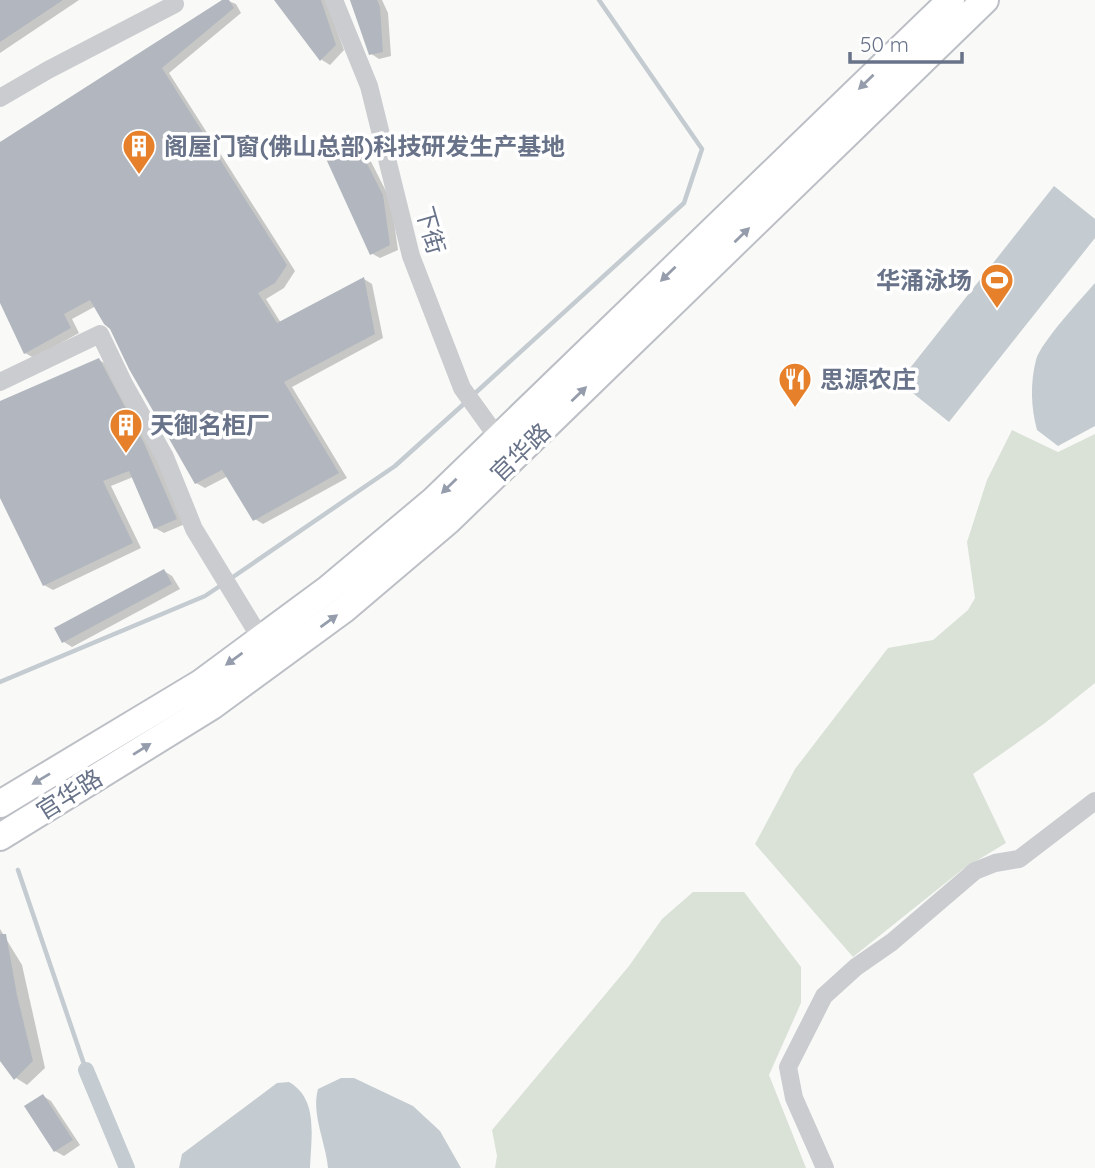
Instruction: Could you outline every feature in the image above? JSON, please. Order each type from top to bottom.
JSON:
[{"type":"main road","name":"官华路","points":[[0,836],[212,706],[344,610],[449,520],[505,448],[951,0]]},
{"type":"main road","name":"官华路","points":[[0,804],[174,701],[328,589],[433,501],[505,448],[985,0]]},
{"type":"street","name":"下街","points":[[334,0],[369,86],[411,256],[462,388],[505,448]]},
{"type":"street","points":[[0,98],[176,1]]},
{"type":"street","points":[[0,382],[100,334],[124,384],[165,457],[194,529],[261,639]]},
{"type":"street","points":[[825,1168],[794,1098],[788,1067],[824,996],[975,871],[995,863],[1019,859],[1095,801]]},
{"type":"shaded area","name":"华涌泳场","points":[[1054,186],[1095,219],[1095,238],[949,422],[899,382]]},
{"type":"shaded area","points":[[1095,283],[1095,426],[1058,446],[1037,430],[1032,395],[1036,360],[1053,332]]},
{"type":"shaded area","points":[[1012,430],[1058,452],[1095,434],[1095,683],[1045,723],[973,774],[1006,843],[963,869],[853,957],[755,844],[795,769],[888,648],[933,640],[968,610],[975,598],[967,542],[987,480]]},
{"type":"shaded area","points":[[693,892],[744,892],[801,967],[801,1003],[769,1075],[806,1168],[495,1168],[497,1156],[492,1130],[629,966],[662,919]]},
{"type":"shaded area","points":[[341,1078],[354,1078],[413,1106],[440,1131],[461,1168],[328,1168],[316,1099],[318,1089]]},
{"type":"shaded area","points":[[289,1082],[299,1089],[309,1109],[312,1132],[310,1168],[179,1168],[182,1154],[277,1083]]},
{"type":"building","points":[[0,0],[63,0],[0,42]]},
{"type":"building","points":[[222,0],[229,0],[234,8],[162,68],[287,265],[275,283],[258,293],[277,323],[364,277],[375,334],[284,382],[339,473],[253,521],[222,470],[195,484],[129,369],[110,329],[104,324],[90,300],[64,314],[71,328],[24,354],[0,303],[0,142]]},
{"type":"building","points":[[274,0],[321,0],[336,45],[320,61]]},
{"type":"building","points":[[350,0],[377,0],[380,7],[383,52],[369,55]]},
{"type":"building","points":[[351,132],[383,195],[390,245],[370,255],[322,150]]},
{"type":"building","points":[[99,358],[144,443],[177,519],[154,529],[129,471],[103,481],[133,543],[43,586],[0,498],[0,401]]},
{"type":"building","points":[[164,569],[172,584],[62,643],[54,628]]},
{"type":"building","points":[[0,934],[6,934],[33,1061],[14,1080],[0,1061]]},
{"type":"building","points":[[43,1094],[73,1140],[54,1152],[24,1106]]},
{"type":"waterway","points":[[472,396],[684,203],[702,149],[599,0]]},
{"type":"waterway","points":[[230,579],[395,466],[466,402]]},
{"type":"waterway","points":[[0,682],[205,596],[223,584]]},
{"type":"waterway","points":[[18,870],[86,1070]]},
{"type":"waterway","points":[[86,1070],[127,1168]]},
{"type":"place","name":"阁屋门窗(佛山总部)科技研发生产基地","points":[[139,176]]},
{"type":"place","name":"华涌泳场","points":[[997,310]]},
{"type":"place","name":"思源农庄","points":[[795,409]]},
{"type":"place","name":"天御名柜厂","points":[[126,455]]}]
